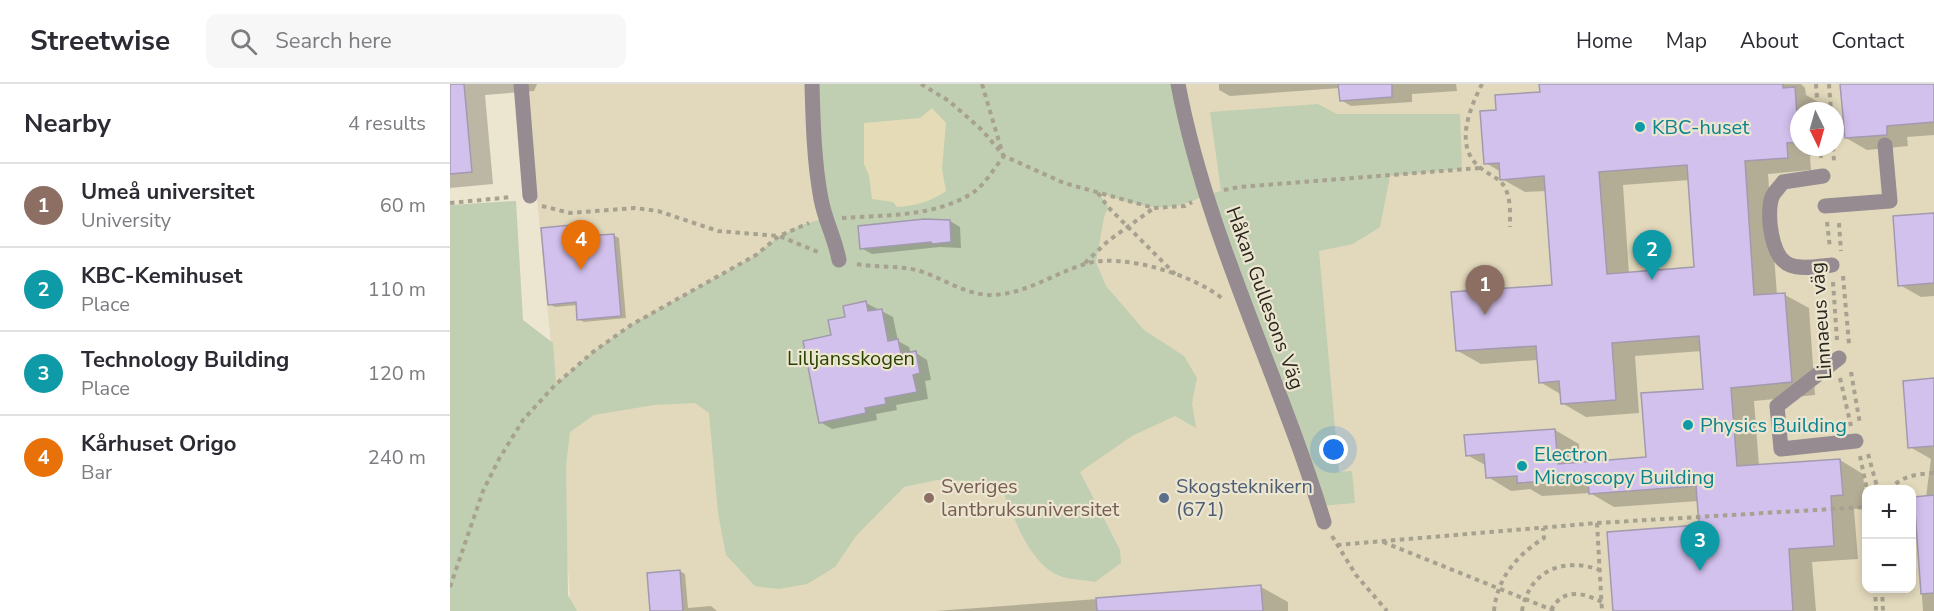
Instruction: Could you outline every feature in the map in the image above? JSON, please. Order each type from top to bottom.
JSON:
[{"type":"lane","points":[[521,84],[530,196]]},
{"type":"lane","points":[[812,84],[818,175],[825,219],[835,235],[839,260]]},
{"type":"lane","name":"Håkan Gullesons Väg","points":[[1178,84],[1186,129],[1205,195],[1248,319],[1324,522]]},
{"type":"lane","points":[[1831,206],[1890,201],[1885,145]]},
{"type":"lane","points":[[1829,173],[1783,182],[1772,197],[1774,249],[1781,260],[1791,266],[1839,261]]},
{"type":"lane","points":[[1844,353],[1777,406],[1781,449],[1861,444]]},
{"type":"path","points":[[921,84],[949,101],[982,130],[1004,156],[1064,183],[1154,208],[1185,206],[1205,195],[1239,187],[1480,168]]},
{"type":"path","points":[[982,84],[1004,156]]},
{"type":"path","points":[[1482,84],[1468,117],[1466,132],[1470,158],[1502,183],[1508,192],[1510,227]]},
{"type":"path","points":[[1816,84],[1817,102]]},
{"type":"path","points":[[1828,84],[1830,102]]},
{"type":"path","points":[[450,587],[483,491],[499,459],[523,420],[555,385],[593,352],[631,325],[756,255],[779,236],[802,225],[825,219],[913,213],[945,206],[975,191],[1004,156]]},
{"type":"path","points":[[1823,156],[1829,173]]},
{"type":"path","points":[[1829,173],[1832,156]]},
{"type":"path","points":[[1098,193],[1176,275]]},
{"type":"path","points":[[450,203],[530,196],[542,206],[570,213],[635,208],[658,211],[718,231],[779,236],[839,260],[867,266],[919,271],[970,292],[991,295],[1030,287],[1085,264],[1096,262],[1144,265],[1211,289],[1248,319]]},
{"type":"path","points":[[1831,206],[1839,261],[1844,353]]},
{"type":"path","name":"Linnaeus väg","points":[[1831,206],[1839,261],[1844,353],[1841,387],[1861,444],[1867,485]]},
{"type":"path","points":[[1085,264],[1090,255],[1154,208]]},
{"type":"path","points":[[1851,371],[1861,425]]},
{"type":"path","points":[[1861,444],[1876,485]]},
{"type":"path","points":[[1893,485],[1897,480],[1917,474],[1934,473]]},
{"type":"path","points":[[1337,545],[1597,523],[1862,507]]},
{"type":"path","points":[[1324,522],[1356,575],[1387,611]]},
{"type":"path","points":[[1597,523],[1602,611]]},
{"type":"path","points":[[1494,611],[1499,588],[1513,563],[1526,549],[1544,538],[1543,528]]},
{"type":"path","points":[[1382,541],[1552,610],[1569,593],[1579,592],[1602,602]]},
{"type":"path","points":[[1522,611],[1524,599],[1535,580],[1554,567],[1576,564],[1600,570]]},
{"type":"path","points":[[1875,593],[1876,611]]},
{"type":"path","points":[[1882,593],[1883,611]]},
{"type":"shaded area","points":[[526,84],[1934,84],[1934,611],[571,611],[555,385]]},
{"type":"green space","name":"Lilljansskogen","points":[[812,84],[1178,84],[1206,195],[1221,191],[1210,112],[1318,104],[1337,114],[1460,114],[1462,169],[1390,176],[1380,227],[1353,244],[1319,251],[1339,472],[1352,471],[1355,503],[1319,506],[1205,195],[1177,206],[1152,207],[1099,193],[1108,207],[1096,262],[1106,286],[1144,330],[1184,356],[1197,378],[1192,403],[1196,428],[1175,416],[1132,436],[1080,472],[1120,550],[1121,563],[1095,582],[1063,577],[1042,564],[1026,542],[1004,494],[973,481],[937,480],[904,487],[856,536],[835,567],[807,584],[779,589],[755,586],[726,555],[718,513],[709,413],[695,403],[654,405],[594,415],[570,432],[566,466],[568,595],[577,611],[450,611],[450,205],[516,201],[523,320],[553,343],[556,384],[593,352],[631,325],[756,255],[779,236],[802,225],[825,218]]},
{"type":"sand","points":[[932,108],[946,123],[942,169],[946,191],[917,204],[897,207],[893,202],[872,199],[869,176],[864,164],[864,123],[920,118]]},
{"type":"building","points":[[450,84],[464,84],[472,172],[450,174]]},
{"type":"building","points":[[1338,84],[1392,84],[1392,97],[1340,101]]},
{"type":"building","points":[[1539,84],[1783,84],[1783,88],[1795,87],[1796,102],[1790,102],[1788,158],[1745,161],[1754,295],[1785,293],[1792,382],[1731,388],[1737,466],[1840,459],[1843,495],[1831,496],[1834,546],[1789,549],[1793,611],[1613,611],[1607,532],[1699,525],[1696,486],[1589,494],[1588,479],[1517,483],[1517,476],[1486,478],[1484,454],[1466,456],[1464,435],[1555,429],[1558,464],[1646,457],[1641,393],[1703,389],[1699,336],[1612,343],[1616,400],[1561,404],[1559,381],[1539,383],[1536,346],[1456,351],[1451,292],[1552,285],[1544,176],[1500,180],[1499,163],[1484,164],[1480,111],[1496,110],[1495,95],[1540,92]],"holes":[[[1687,165],[1694,267],[1607,274],[1599,172]]]},
{"type":"building","points":[[1840,84],[1934,84],[1934,122],[1887,126],[1887,135],[1845,138],[1844,102],[1842,102]]},
{"type":"building","points":[[1934,213],[1934,283],[1898,286],[1893,216]]},
{"type":"building","points":[[924,219],[950,220],[951,242],[860,249],[858,226]]},
{"type":"building","points":[[571,225],[572,237],[614,234],[621,316],[577,320],[576,302],[548,305],[541,228]]},
{"type":"building","points":[[866,301],[868,311],[882,309],[888,341],[898,339],[901,354],[916,351],[920,373],[913,375],[917,392],[885,398],[886,404],[865,408],[866,413],[819,423],[803,341],[831,335],[828,320],[845,317],[843,306]]},
{"type":"building","points":[[1934,378],[1934,446],[1908,448],[1903,381]]},
{"type":"building","points":[[1934,495],[1934,593],[1921,594],[1916,497]]},
{"type":"building","points":[[680,570],[683,611],[650,611],[647,573]]},
{"type":"building","points":[[1261,585],[1263,611],[1097,611],[1096,598]]},
{"type":"place","name":"KBC-huset","points":[[1640,127]]},
{"type":"place","name":"Kårhuset Origo","points":[[581,270]]},
{"type":"place","name":"KBC-Kemihuset","points":[[1652,280]]},
{"type":"place","name":"Umeå universitet","points":[[1485,315]]},
{"type":"place","name":"Physics Building","points":[[1688,425]]},
{"type":"place","name":"Electron Microscopy Building","points":[[1522,466]]},
{"type":"place","name":"Sveriges lantbruksuniversitet","points":[[929,498]]},
{"type":"place","name":"Skogsteknikern (671)","points":[[1164,498]]},
{"type":"place","name":"Technology Building","points":[[1700,571]]}]
